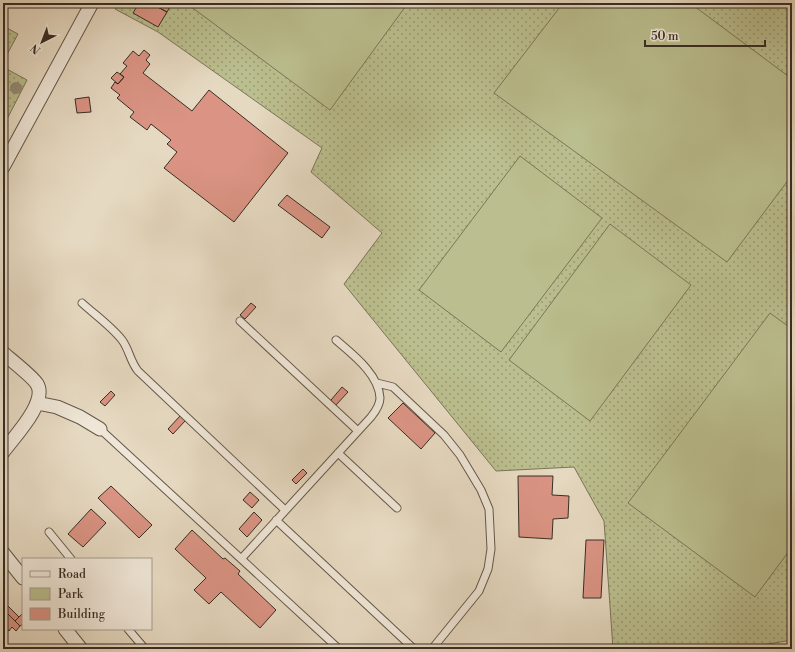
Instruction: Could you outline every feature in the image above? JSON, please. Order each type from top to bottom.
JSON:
[{"type":"street","points":[[3,167],[92,3]]},
{"type":"street","points":[[3,353],[37,383],[40,394],[33,413],[3,452]]},
{"type":"street","points":[[37,403],[57,407],[100,428]]},
{"type":"street","points":[[3,553],[22,577]]},
{"type":"street","points":[[66,630],[81,649]]},
{"type":"lane","points":[[82,302],[121,339],[127,348],[133,365],[286,510]]},
{"type":"lane","points":[[240,321],[358,431]]},
{"type":"lane","points":[[241,559],[371,417],[377,408],[380,399],[376,383],[360,361],[336,340]]},
{"type":"lane","points":[[376,383],[393,387],[444,435],[460,455],[481,490],[489,509],[491,549],[488,569],[479,591],[432,649]]},
{"type":"lane","points":[[100,428],[339,649]]},
{"type":"lane","points":[[338,453],[396,508]]},
{"type":"lane","points":[[276,520],[414,649]]},
{"type":"lane","points":[[48,532],[70,558]]},
{"type":"lane","points":[[129,630],[145,649]]},
{"type":"green space","points":[[119,3],[792,3],[792,640],[739,649],[613,649],[604,521],[574,467],[496,471],[344,284],[382,233],[311,172],[322,148],[158,32],[115,9]]},
{"type":"green space","points":[[186,3],[408,3],[330,110]]},
{"type":"green space","points":[[563,3],[690,3],[792,79],[792,175],[727,262],[494,93]]},
{"type":"green space","points":[[3,26],[18,34],[3,62]]},
{"type":"green space","points":[[3,67],[27,80],[3,127]]},
{"type":"green space","points":[[520,156],[602,218],[501,352],[419,290]]},
{"type":"green space","points":[[610,224],[691,285],[590,421],[509,360]]},
{"type":"green space","points":[[770,313],[792,329],[792,547],[755,597],[628,503]]},
{"type":"building","points":[[139,3],[155,3],[154,5],[167,12],[158,27],[133,13]]},
{"type":"building","points":[[155,3],[172,3],[167,12],[154,5]]},
{"type":"building","points":[[144,50],[150,55],[146,60],[150,64],[143,73],[192,111],[209,90],[288,153],[234,222],[164,168],[177,152],[167,144],[171,140],[151,124],[147,130],[130,117],[134,112],[117,98],[120,95],[111,88],[115,82],[118,84],[124,77],[120,74],[127,66],[123,63],[133,51],[139,56]]},
{"type":"building","points":[[117,72],[124,77],[118,84],[111,78]]},
{"type":"building","points":[[89,97],[91,112],[77,113],[75,99]]},
{"type":"building","points":[[287,195],[330,227],[322,238],[278,205]]},
{"type":"building","points":[[251,303],[256,307],[245,319],[240,315]]},
{"type":"building","points":[[342,387],[348,392],[336,405],[331,400]]},
{"type":"building","points":[[111,391],[115,395],[105,406],[100,402]]},
{"type":"building","points":[[403,403],[435,433],[421,449],[388,418]]},
{"type":"building","points":[[180,416],[185,421],[173,434],[168,429]]},
{"type":"building","points":[[303,469],[307,473],[296,484],[292,480]]},
{"type":"building","points":[[518,476],[553,476],[552,495],[569,496],[568,518],[553,519],[552,539],[519,537]]},
{"type":"building","points":[[111,486],[152,525],[139,538],[98,498]]},
{"type":"building","points":[[250,492],[259,500],[252,508],[243,500]]},
{"type":"building","points":[[91,509],[106,523],[83,547],[68,534]]},
{"type":"building","points":[[254,512],[262,520],[247,537],[239,529]]},
{"type":"building","points":[[192,530],[223,559],[225,558],[240,571],[238,574],[276,610],[260,628],[221,592],[209,604],[194,590],[206,578],[175,549]]},
{"type":"building","points":[[586,540],[604,540],[601,598],[583,598]]},
{"type":"building","points":[[3,601],[19,617],[15,621],[3,609]]},
{"type":"building","points":[[3,609],[20,626],[16,631],[12,627],[9,631],[3,624]]},
{"type":"building","points":[[22,614],[22,625],[20,626],[15,621]]},
{"type":"railway","points":[[776,649],[792,646]]}]
